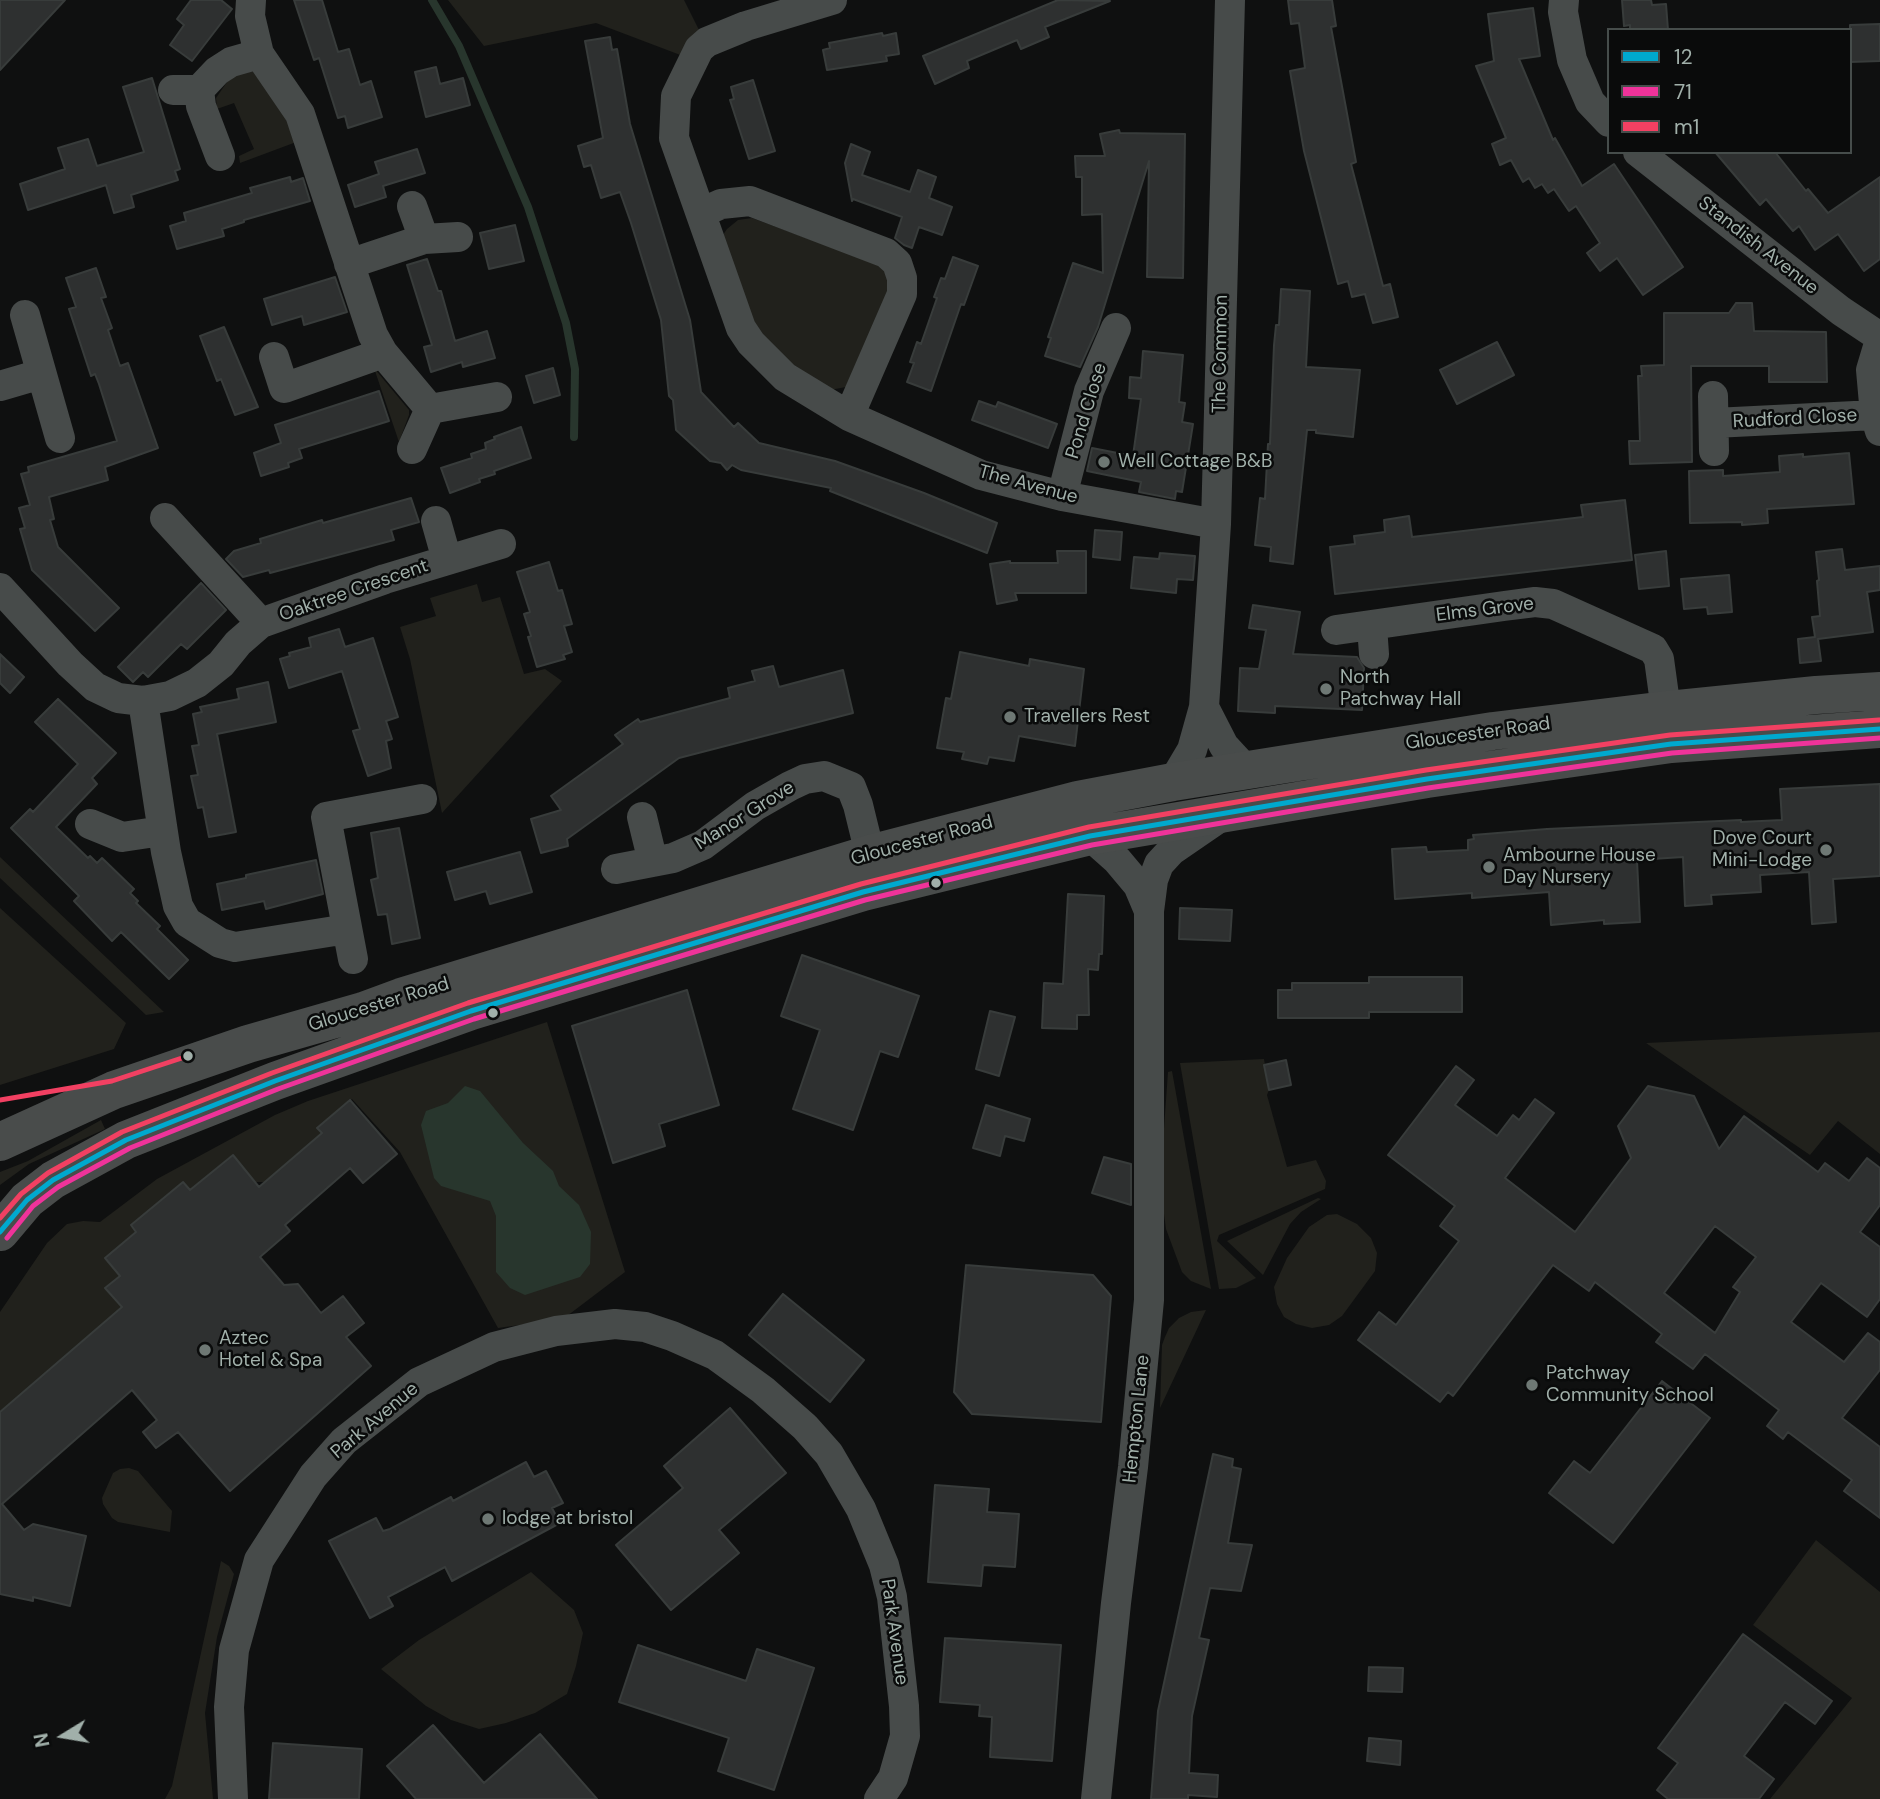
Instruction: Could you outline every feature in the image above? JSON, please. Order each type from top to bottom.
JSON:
[{"type":"main road","name":"Gloucester Road","points":[[0,1142],[114,1090],[248,1045],[870,854],[1078,800],[1445,737],[1666,710],[1880,691]]},
{"type":"main road","name":"Gloucester Road","points":[[0,1232],[27,1200],[89,1158],[126,1140],[288,1076],[471,1011],[863,892],[1090,836],[1427,779],[1671,744],[1880,729]]},
{"type":"street","points":[[251,0],[250,16],[259,54],[300,114],[373,335],[383,353],[430,410]]},
{"type":"street","name":"The Avenue","points":[[832,0],[746,26],[706,42],[699,49],[676,96],[674,138],[741,328],[751,343],[785,377],[849,416],[981,475],[1062,496],[1216,524]]},
{"type":"street","name":"The Common","points":[[1173,782],[1192,750],[1204,707],[1216,524],[1230,0]]},
{"type":"street","points":[[1564,0],[1563,12],[1572,60],[1590,102],[1607,120]]},
{"type":"street","points":[[220,156],[201,107],[186,90],[231,62],[259,54]]},
{"type":"street","name":"Standish Avenue","points":[[1641,154],[1841,311],[1880,338]]},
{"type":"street","points":[[701,213],[721,204],[750,201],[886,253],[897,263],[902,278],[902,294],[849,416]]},
{"type":"street","points":[[412,206],[424,239]]},
{"type":"street","points":[[349,264],[424,239],[458,237]]},
{"type":"street","points":[[25,315],[60,438]]},
{"type":"street","name":"Pond Close","points":[[1062,496],[1089,391],[1116,328]]},
{"type":"street","points":[[1878,423],[1871,370],[1880,338]]},
{"type":"street","points":[[274,357],[284,388],[383,353]]},
{"type":"street","points":[[0,386],[41,374]]},
{"type":"street","points":[[430,410],[498,397]]},
{"type":"street","points":[[411,449],[430,410]]},
{"type":"street","name":"Rudford Close","points":[[1714,423],[1878,423]]},
{"type":"street","name":"Oaktree Crescent","points":[[164,518],[261,623]]},
{"type":"street","name":"Oaktree Crescent","points":[[436,521],[447,560]]},
{"type":"street","name":"Oaktree Crescent","points":[[2,594],[69,664],[95,687],[118,698],[143,701],[170,696],[197,683],[261,623],[501,544]]},
{"type":"street","name":"Elms Grove","points":[[1336,630],[1373,640],[1504,606],[1535,602],[1553,604],[1653,649],[1659,660],[1666,710]]},
{"type":"street","points":[[143,701],[162,831],[178,906],[187,922],[220,943],[235,947],[347,929]]},
{"type":"street","points":[[1204,707],[1224,746],[1248,772]]},
{"type":"street","name":"Manor Grove","points":[[616,869],[673,858],[703,845],[755,806],[790,786],[805,779],[824,776],[851,787],[870,854]]},
{"type":"street","points":[[353,959],[326,817],[422,799]]},
{"type":"street","name":"Hempton Lane","points":[[1096,1799],[1149,1300],[1149,911],[1153,880],[1159,864],[1171,851],[1225,814]]},
{"type":"street","points":[[642,817],[653,862]]},
{"type":"street","points":[[90,824],[122,837],[162,831]]},
{"type":"street","name":"Hempton Lane","points":[[1090,836],[1117,860],[1138,885],[1149,911]]},
{"type":"street","name":"Park Avenue","points":[[233,1799],[229,1707],[234,1650],[259,1560],[313,1476],[344,1441],[419,1382],[494,1347],[556,1331],[615,1324],[645,1327],[715,1355],[763,1390],[805,1427],[829,1454],[861,1508],[884,1565],[892,1597],[904,1706],[905,1736],[893,1778],[879,1799]]},
{"type":"shaded area","points":[[448,0],[684,0],[701,34],[683,56],[596,23],[484,46]]},
{"type":"shaded area","points":[[252,70],[262,78],[299,141],[240,163],[239,156],[254,149],[234,103],[217,109],[216,98],[227,82],[240,72]]},
{"type":"shaded area","points":[[752,218],[880,265],[892,282],[846,387],[830,390],[768,349],[749,321],[721,238],[738,220]]},
{"type":"shaded area","points":[[374,368],[409,410],[399,442]]},
{"type":"shaded area","points":[[477,584],[482,602],[500,597],[524,674],[545,669],[562,681],[442,813],[410,659],[400,627],[436,616],[430,598]]},
{"type":"shaded area","points":[[0,857],[164,1012],[146,1015],[0,878]]},
{"type":"shaded area","points":[[0,908],[126,1023],[114,1049],[0,1085]]},
{"type":"shaded area","points":[[547,1022],[625,1272],[563,1319],[498,1328],[400,1152],[352,1099],[318,1128],[322,1133],[265,1182],[255,1182],[232,1155],[190,1190],[183,1182],[131,1225],[136,1232],[105,1258],[120,1276],[105,1288],[122,1307],[0,1412],[0,1312],[47,1243],[67,1224],[100,1222],[157,1179],[275,1115],[308,1101]]},
{"type":"shaded area","points":[[1880,1032],[1880,1154],[1838,1121],[1810,1155],[1646,1043]]},
{"type":"shaded area","points":[[1264,1059],[1269,1090],[1267,1095],[1287,1167],[1316,1160],[1326,1181],[1325,1189],[1219,1235],[1217,1241],[1256,1278],[1236,1288],[1219,1289],[1180,1063]]},
{"type":"shaded area","points":[[1172,1071],[1211,1289],[1191,1281],[1182,1272],[1166,1229],[1160,1184],[1168,1072]]},
{"type":"shaded area","points":[[465,1086],[480,1091],[523,1143],[553,1171],[559,1186],[579,1205],[591,1232],[590,1264],[580,1277],[525,1295],[510,1288],[496,1272],[496,1216],[490,1201],[441,1186],[434,1178],[421,1125],[426,1111],[448,1103]]},
{"type":"shaded area","points":[[101,1120],[105,1129],[29,1164],[0,1185],[0,1172],[28,1161]]},
{"type":"shaded area","points":[[1318,1198],[1321,1199],[1301,1212],[1290,1224],[1263,1275],[1227,1241]]},
{"type":"shaded area","points":[[1337,1214],[1357,1224],[1371,1238],[1377,1253],[1375,1271],[1342,1316],[1329,1325],[1312,1328],[1296,1324],[1284,1317],[1277,1304],[1274,1287],[1287,1258],[1309,1227],[1327,1215]]},
{"type":"shaded area","points":[[1206,1310],[1160,1408],[1162,1345],[1169,1328],[1179,1318],[1191,1312]]},
{"type":"shaded area","points":[[129,1468],[138,1471],[172,1511],[170,1532],[118,1522],[103,1504],[102,1498],[113,1473]]},
{"type":"shaded area","points":[[1816,1540],[1880,1592],[1880,1799],[1770,1799],[1852,1698],[1753,1625]]},
{"type":"shaded area","points":[[221,1561],[229,1566],[234,1574],[217,1637],[205,1713],[213,1799],[165,1799],[172,1786]]},
{"type":"shaded area","points":[[531,1572],[574,1610],[583,1633],[567,1694],[535,1713],[479,1729],[451,1720],[426,1706],[381,1669],[419,1640]]},
{"type":"building","points":[[0,0],[65,0],[0,70]]},
{"type":"building","points":[[191,0],[221,0],[232,9],[192,61],[170,45],[184,25],[177,19]]},
{"type":"building","points":[[294,0],[322,0],[338,52],[349,49],[360,85],[371,81],[382,117],[348,128],[345,116],[338,118],[319,58],[314,60]]},
{"type":"building","points":[[1058,0],[1110,1],[1045,27],[1049,37],[1021,49],[1017,40],[967,61],[969,68],[935,84],[923,56]]},
{"type":"building","points":[[1288,0],[1332,0],[1336,26],[1331,27],[1356,162],[1351,164],[1383,286],[1390,284],[1398,317],[1373,323],[1365,294],[1352,297],[1348,281],[1338,284],[1304,151],[1290,71],[1305,68],[1299,23],[1291,24]]},
{"type":"building","points":[[1622,0],[1651,0],[1652,5],[1666,4],[1668,28],[1624,26]]},
{"type":"building","points":[[1533,8],[1540,56],[1519,59],[1553,140],[1555,138],[1582,186],[1614,164],[1683,267],[1643,295],[1617,258],[1600,271],[1587,253],[1600,243],[1576,206],[1569,211],[1554,189],[1548,193],[1542,184],[1535,188],[1529,178],[1523,182],[1511,160],[1500,165],[1492,144],[1506,138],[1476,66],[1494,61],[1488,14]]},
{"type":"building","points":[[1880,24],[1880,61],[1852,62],[1850,25]]},
{"type":"building","points":[[882,33],[883,36],[896,33],[899,54],[886,56],[887,61],[827,70],[823,50],[830,48],[829,43]]},
{"type":"building","points":[[610,37],[612,50],[617,49],[630,124],[690,320],[701,392],[734,427],[738,423],[759,443],[835,461],[997,523],[987,553],[830,491],[831,488],[741,470],[732,465],[727,470],[721,463],[710,461],[676,430],[673,400],[669,396],[661,320],[631,223],[620,192],[601,198],[591,165],[584,167],[578,146],[603,138],[585,41]]},
{"type":"building","points":[[436,67],[440,84],[463,78],[470,105],[426,117],[415,72]]},
{"type":"building","points":[[152,78],[180,169],[175,171],[178,180],[131,195],[134,207],[114,213],[106,185],[28,210],[20,184],[65,169],[58,148],[88,139],[97,166],[144,152],[123,87]]},
{"type":"building","points":[[753,80],[775,151],[749,159],[730,100],[734,99],[731,87]]},
{"type":"building","points":[[1119,130],[1120,133],[1185,134],[1183,278],[1147,277],[1149,161],[1098,327],[1080,367],[1045,356],[1051,338],[1048,337],[1073,263],[1103,273],[1102,214],[1082,215],[1082,177],[1076,177],[1075,156],[1105,156],[1100,134]]},
{"type":"building","points":[[851,144],[870,152],[862,175],[910,192],[918,170],[936,177],[929,198],[952,207],[942,235],[919,227],[912,248],[904,245],[895,238],[902,217],[853,199],[852,201],[845,163]]},
{"type":"building","points":[[417,149],[425,173],[383,186],[386,197],[355,207],[348,185],[379,174],[375,162]]},
{"type":"building","points":[[1717,154],[1777,154],[1806,191],[1808,189],[1828,213],[1880,177],[1880,259],[1864,271],[1838,234],[1815,250],[1799,226],[1793,231],[1766,199],[1760,205]]},
{"type":"building","points":[[290,177],[291,182],[303,178],[310,201],[244,220],[222,229],[224,236],[177,249],[170,226],[186,221],[184,213],[252,193],[250,188]]},
{"type":"building","points":[[515,225],[524,261],[489,269],[480,233]]},
{"type":"building","points":[[953,257],[978,266],[964,305],[961,304],[931,391],[907,382],[914,363],[910,362],[917,342],[921,344],[937,298],[934,297],[941,278],[945,279]]},
{"type":"building","points":[[427,259],[438,291],[441,291],[455,341],[487,331],[495,358],[463,367],[462,362],[431,372],[424,347],[432,345],[407,265]]},
{"type":"building","points":[[96,268],[106,297],[101,298],[112,328],[108,330],[120,366],[128,363],[158,448],[105,467],[108,480],[49,497],[54,519],[50,520],[58,547],[119,608],[95,631],[32,570],[20,529],[25,528],[19,508],[30,505],[21,474],[29,472],[28,467],[117,441],[99,384],[95,374],[91,376],[69,309],[76,307],[66,278]]},
{"type":"building","points":[[335,277],[347,312],[304,325],[302,316],[272,325],[264,299]]},
{"type":"building","points":[[1281,289],[1310,291],[1306,367],[1360,370],[1353,437],[1307,430],[1293,564],[1270,561],[1271,547],[1255,545],[1260,498],[1265,499],[1274,345],[1276,325],[1279,325]]},
{"type":"building","points":[[1736,303],[1752,303],[1754,331],[1826,332],[1827,382],[1769,382],[1769,366],[1691,366],[1692,462],[1630,464],[1629,441],[1640,441],[1638,376],[1642,376],[1641,366],[1664,365],[1664,313],[1729,313]]},
{"type":"building","points":[[224,327],[258,407],[235,415],[221,379],[217,381],[200,336]]},
{"type":"building","points":[[1497,342],[1514,375],[1457,404],[1440,370]]},
{"type":"building","points":[[1143,351],[1183,355],[1179,402],[1185,403],[1182,422],[1193,424],[1182,492],[1176,491],[1175,499],[1139,492],[1141,482],[1087,471],[1092,448],[1133,456],[1141,399],[1129,398],[1130,377],[1141,378]]},
{"type":"building","points":[[553,368],[560,395],[534,403],[526,376]]},
{"type":"building","points":[[379,391],[389,421],[299,449],[302,458],[288,463],[289,467],[261,476],[254,453],[281,443],[275,425]]},
{"type":"building","points":[[979,401],[996,407],[998,402],[1057,424],[1048,448],[972,420]]},
{"type":"building","points":[[521,427],[531,458],[494,471],[495,474],[479,479],[480,482],[450,493],[441,468],[472,458],[471,454],[486,449],[485,443],[495,439],[494,437]]},
{"type":"building","points":[[1849,453],[1854,504],[1767,509],[1768,523],[1690,523],[1689,471],[1723,470],[1723,476],[1780,472],[1779,456]]},
{"type":"building","points":[[411,498],[419,522],[391,530],[394,540],[270,573],[269,570],[243,577],[226,559],[234,551],[261,543],[260,539]]},
{"type":"building","points":[[1625,500],[1632,560],[1335,594],[1330,547],[1355,544],[1354,536],[1385,532],[1384,520],[1409,516],[1412,537],[1583,517],[1581,505]]},
{"type":"building","points":[[1095,530],[1122,532],[1120,560],[1093,557]]},
{"type":"building","points":[[1842,549],[1845,570],[1880,566],[1880,590],[1867,592],[1873,632],[1818,639],[1821,661],[1800,663],[1798,639],[1815,637],[1812,617],[1820,616],[1816,552]]},
{"type":"building","points":[[1057,551],[1086,551],[1086,593],[1015,593],[1017,600],[997,604],[990,564],[1010,561],[1058,563]]},
{"type":"building","points":[[1666,551],[1669,586],[1639,589],[1635,555]]},
{"type":"building","points":[[1160,553],[1195,556],[1193,580],[1177,579],[1176,593],[1131,588],[1134,557],[1159,559]]},
{"type":"building","points":[[549,562],[558,591],[562,590],[572,624],[564,626],[572,652],[563,655],[565,659],[537,667],[524,614],[530,612],[517,572]]},
{"type":"building","points":[[1729,575],[1732,612],[1708,614],[1707,607],[1684,609],[1681,579]]},
{"type":"building","points":[[201,583],[226,610],[187,649],[181,644],[148,677],[143,672],[133,682],[118,667]]},
{"type":"building","points":[[1253,605],[1300,612],[1293,654],[1357,657],[1364,668],[1362,710],[1275,706],[1275,713],[1238,711],[1240,668],[1259,669],[1266,630],[1249,628]]},
{"type":"building","points":[[339,629],[345,647],[373,638],[398,717],[386,721],[392,739],[386,741],[391,768],[368,776],[353,731],[360,729],[342,671],[289,688],[280,659],[290,656],[289,653],[311,647],[309,638]]},
{"type":"building","name":"Travellers Rest","points":[[960,652],[1029,666],[1030,659],[1084,669],[1075,746],[1019,736],[1014,761],[989,757],[987,764],[962,759],[964,752],[937,748],[946,698],[951,699]]},
{"type":"building","points":[[0,654],[24,677],[10,693],[0,683]]},
{"type":"building","points":[[773,666],[779,687],[843,670],[853,713],[679,758],[567,839],[568,846],[541,853],[531,819],[561,810],[551,796],[623,744],[615,735],[638,719],[640,722],[730,698],[728,688],[755,681],[752,671]]},
{"type":"building","points":[[268,682],[276,722],[217,734],[236,832],[209,837],[203,807],[198,808],[191,776],[198,775],[192,746],[199,745],[193,714],[202,712],[200,707],[239,699],[237,689]]},
{"type":"building","points":[[58,699],[116,753],[92,778],[97,784],[56,827],[88,858],[90,856],[97,863],[102,858],[134,889],[130,893],[138,901],[136,903],[160,926],[157,929],[188,960],[169,979],[121,932],[112,941],[74,901],[79,896],[11,828],[30,809],[33,812],[78,764],[35,722]]},
{"type":"building","points":[[1880,784],[1880,876],[1833,879],[1836,922],[1812,924],[1809,872],[1760,875],[1761,892],[1711,895],[1712,904],[1685,906],[1683,857],[1637,860],[1640,922],[1604,924],[1604,920],[1551,925],[1549,892],[1472,898],[1472,893],[1395,899],[1392,849],[1426,847],[1427,852],[1468,850],[1468,840],[1474,839],[1473,835],[1547,829],[1782,820],[1780,789]]},
{"type":"building","points":[[399,828],[420,938],[392,944],[387,914],[378,915],[371,880],[378,878],[371,833]]},
{"type":"building","points":[[520,852],[532,892],[490,904],[486,891],[455,900],[447,872]]},
{"type":"building","points":[[316,860],[323,894],[266,909],[264,901],[222,910],[217,884]]},
{"type":"building","points":[[1068,894],[1104,896],[1102,954],[1099,954],[1098,970],[1088,969],[1089,1015],[1077,1015],[1077,1029],[1042,1028],[1044,983],[1063,984]]},
{"type":"building","points":[[1180,908],[1232,910],[1230,941],[1179,939]]},
{"type":"building","points":[[802,955],[919,996],[898,1057],[880,1051],[853,1130],[793,1109],[820,1030],[781,1016]]},
{"type":"building","points":[[1369,977],[1462,977],[1462,1012],[1369,1012],[1369,1018],[1278,1018],[1278,990],[1292,990],[1292,983],[1369,983]]},
{"type":"building","points":[[687,990],[719,1105],[659,1124],[665,1146],[613,1163],[572,1026]]},
{"type":"building","points":[[990,1011],[1015,1017],[999,1076],[976,1069]]},
{"type":"building","points":[[1286,1060],[1291,1085],[1269,1090],[1264,1065]]},
{"type":"building","points":[[1456,1066],[1474,1080],[1455,1105],[1497,1136],[1513,1115],[1519,1120],[1535,1099],[1554,1113],[1505,1178],[1575,1232],[1631,1158],[1618,1126],[1648,1086],[1694,1096],[1719,1149],[1744,1116],[1818,1172],[1825,1163],[1849,1181],[1867,1158],[1880,1168],[1880,1205],[1860,1232],[1880,1247],[1880,1299],[1867,1317],[1821,1283],[1791,1322],[1844,1362],[1868,1333],[1880,1342],[1880,1370],[1842,1418],[1880,1447],[1880,1518],[1844,1491],[1852,1480],[1788,1432],[1783,1439],[1767,1426],[1779,1410],[1705,1354],[1693,1369],[1656,1342],[1662,1334],[1595,1282],[1589,1291],[1553,1265],[1453,1396],[1448,1392],[1440,1402],[1358,1340],[1379,1312],[1396,1325],[1459,1241],[1440,1226],[1455,1206],[1388,1155]],"holes":[[[1715,1226],[1756,1257],[1733,1287],[1740,1292],[1715,1333],[1664,1293]]]},
{"type":"building","name":"Aztec Hotel & Spa","points":[[350,1100],[397,1154],[363,1183],[350,1168],[285,1225],[290,1231],[260,1257],[284,1285],[298,1284],[321,1313],[343,1296],[364,1323],[346,1337],[371,1366],[230,1491],[178,1432],[156,1448],[143,1432],[157,1420],[132,1390],[2,1504],[24,1530],[33,1524],[86,1536],[70,1606],[33,1597],[33,1601],[0,1594],[0,1412],[122,1307],[105,1288],[120,1276],[105,1258],[136,1232],[131,1225],[183,1182],[190,1190],[233,1155],[259,1187],[322,1133],[317,1128]]},
{"type":"building","points":[[986,1105],[1030,1119],[1024,1141],[1005,1136],[1000,1156],[973,1148]]},
{"type":"building","points":[[1104,1157],[1131,1164],[1131,1205],[1092,1193]]},
{"type":"building","points":[[966,1265],[1093,1275],[1111,1296],[1101,1422],[972,1414],[954,1392]]},
{"type":"building","points":[[783,1294],[864,1360],[830,1402],[749,1335]]},
{"type":"building","points":[[1662,1381],[1710,1418],[1613,1543],[1549,1493],[1574,1461],[1590,1473]]},
{"type":"building","points":[[730,1408],[786,1473],[719,1530],[739,1553],[671,1610],[616,1545],[683,1488],[664,1466]]},
{"type":"building","points":[[1213,1454],[1233,1459],[1232,1467],[1241,1469],[1228,1543],[1252,1545],[1241,1591],[1210,1588],[1199,1638],[1209,1640],[1192,1716],[1189,1773],[1218,1775],[1217,1797],[1188,1795],[1188,1799],[1151,1799],[1158,1711]]},
{"type":"building","points":[[526,1462],[534,1477],[546,1471],[563,1503],[552,1508],[560,1523],[452,1581],[445,1567],[388,1597],[393,1606],[370,1618],[329,1541],[376,1518],[383,1531],[390,1529],[451,1497],[453,1501]]},
{"type":"building","points":[[935,1485],[989,1489],[987,1512],[1019,1514],[1015,1567],[983,1565],[981,1586],[928,1582]]},
{"type":"building","points":[[1743,1634],[1832,1701],[1815,1724],[1785,1702],[1744,1756],[1774,1779],[1759,1799],[1668,1799],[1657,1790],[1678,1763],[1658,1748]]},
{"type":"building","points":[[945,1638],[1061,1645],[1052,1761],[990,1757],[992,1717],[979,1716],[980,1705],[940,1702]]},
{"type":"building","points":[[638,1645],[746,1681],[757,1649],[814,1668],[774,1790],[718,1771],[729,1738],[619,1702]]},
{"type":"building","points":[[1369,1667],[1403,1668],[1402,1692],[1368,1691]]},
{"type":"building","points":[[433,1725],[484,1783],[540,1734],[597,1799],[416,1799],[387,1766]]},
{"type":"building","points":[[1369,1738],[1401,1741],[1400,1765],[1367,1761]]},
{"type":"building","points":[[273,1743],[362,1749],[359,1799],[269,1799]]},
{"type":"waterway","points":[[432,0],[459,46],[528,207],[566,323],[575,369],[574,437]]},
{"type":"transit line","name":"m1","points":[[0,1218],[21,1194],[48,1173],[122,1132],[272,1073],[468,1003],[861,884],[1089,827],[1426,770],[1670,735],[1879,720]]},
{"type":"transit line","name":"12","points":[[0,1232],[27,1200],[53,1180],[126,1140],[275,1081],[471,1011],[863,892],[1090,836],[1427,779],[1671,744],[1880,729]]},
{"type":"transit line","name":"71","points":[[7,1238],[33,1206],[58,1187],[130,1148],[278,1089],[474,1019],[865,900],[1092,845],[1428,788],[1672,753],[1880,738]]},
{"type":"transit line","name":"m1","points":[[0,1100],[112,1081],[188,1056]]},
{"type":"place","name":"Well Cottage B&B","points":[[1104,462]]},
{"type":"place","name":"North Patchway Hall","points":[[1326,689]]},
{"type":"place","name":"Travellers Rest","points":[[1010,717]]},
{"type":"place","name":"Dove Court Mini-Lodge","points":[[1826,850]]},
{"type":"place","name":"Ambourne House Day Nursery","points":[[1489,867]]},
{"type":"place","name":"Aztec Hotel & Spa","points":[[205,1350]]},
{"type":"place","name":"Patchway Community School","points":[[1532,1385]]},
{"type":"place","name":"lodge at bristol","points":[[488,1519]]}]
